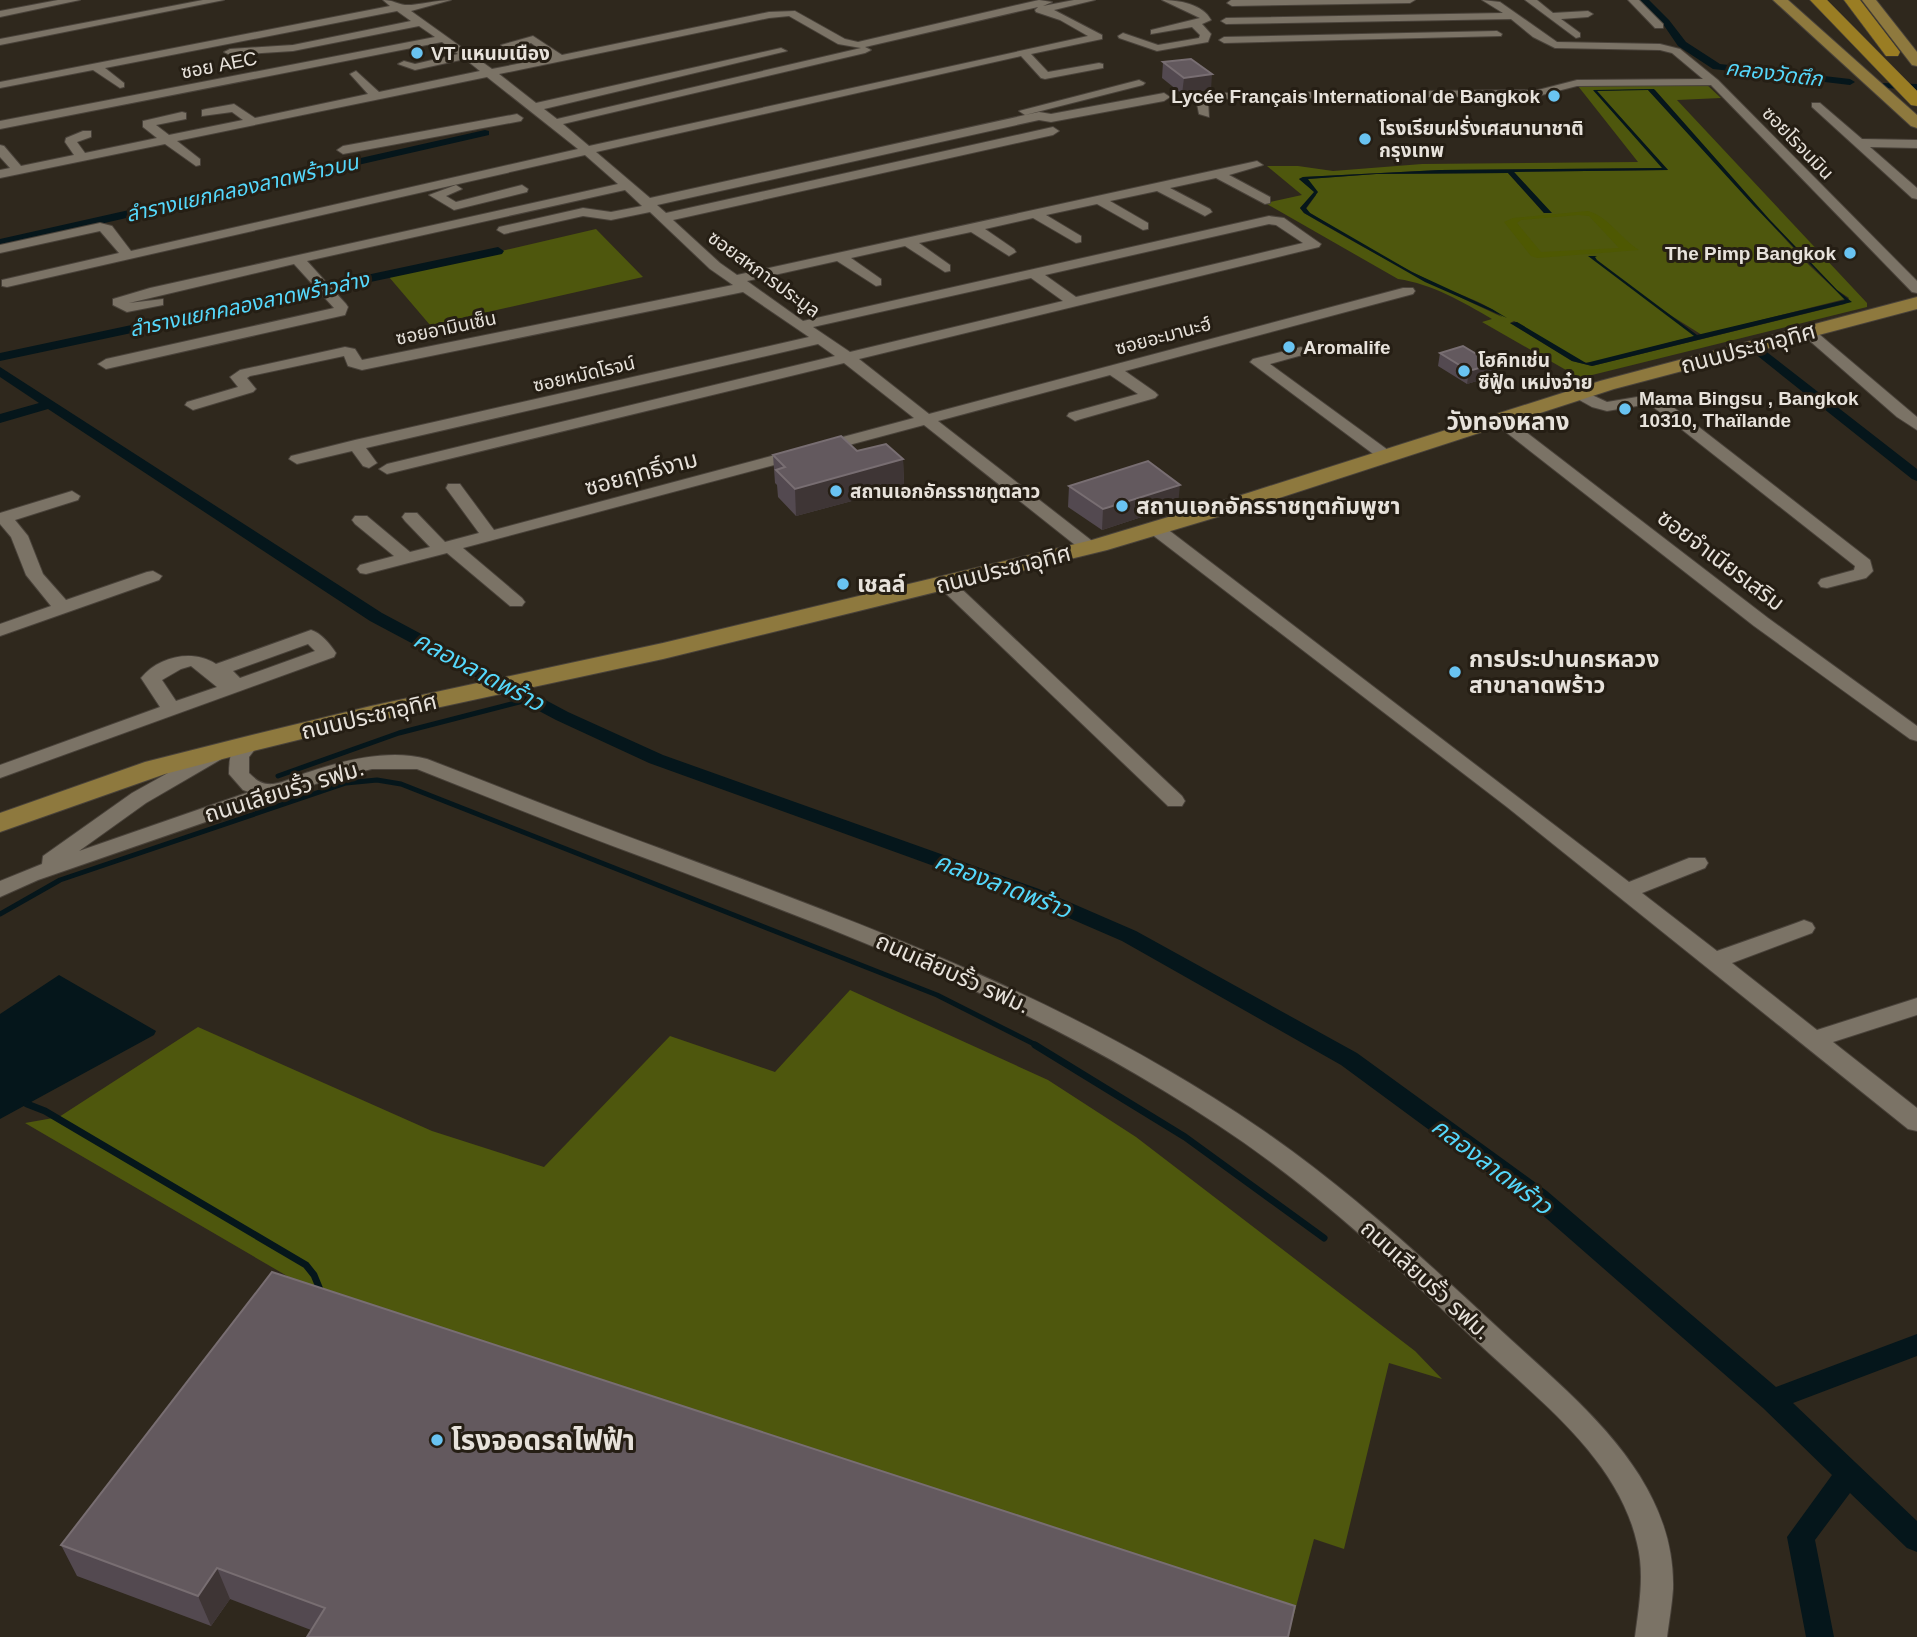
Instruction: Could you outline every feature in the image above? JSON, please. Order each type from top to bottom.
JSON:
[{"type":"highway","points":[[1806,0],[1829,14],[1917,101]]},
{"type":"highway","points":[[1852,0],[1885,45],[1917,77]]},
{"type":"main road","points":[[1780,0],[1917,123]]},
{"type":"main road","points":[[1869,0],[1917,62]]},
{"type":"main road","name":"ถนนประชาอุทิศ","points":[[0,823],[155,768],[249,744],[371,714],[633,658],[1090,548],[1579,394],[1917,303]]},
{"type":"street","points":[[0,14],[75,0]]},
{"type":"street","points":[[0,42],[219,0]]},
{"type":"street","points":[[5,82],[96,67],[427,0]]},
{"type":"street","points":[[398,5],[446,0]]},
{"type":"street","points":[[0,174],[785,12],[842,42],[867,44],[1047,4],[1090,0]]},
{"type":"street","points":[[1155,32],[1206,18],[1167,0]]},
{"type":"street","points":[[1368,0],[1402,46]]},
{"type":"street","points":[[1232,4],[1256,1],[1410,0]]},
{"type":"street","name":"ซอยโรจนมิน","points":[[1487,0],[1499,5],[1545,41],[1566,47],[1670,48],[1714,82],[1917,289]]},
{"type":"street","points":[[1530,0],[1576,35]]},
{"type":"street","points":[[1633,0],[1659,26]]},
{"type":"street","points":[[1256,1],[1278,43]]},
{"type":"street","points":[[1311,1],[1337,41]]},
{"type":"street","points":[[7,283],[586,151],[1028,57],[1098,37],[1064,18],[1047,4]]},
{"type":"street","points":[[554,123],[1047,4]]},
{"type":"street","name":"ซอยสหการประมูล","points":[[398,5],[535,107],[739,284],[848,358],[1090,548]]},
{"type":"street","points":[[1226,21],[1381,18],[1437,13],[1462,17],[1511,16]]},
{"type":"street","points":[[1551,16],[1588,13]]},
{"type":"street","points":[[1462,17],[1477,34]]},
{"type":"street","points":[[222,53],[293,48],[421,22]]},
{"type":"street","points":[[1123,36],[1157,48],[1204,40],[1206,34],[1194,23]]},
{"type":"street","points":[[1538,36],[1602,33]]},
{"type":"street","points":[[1224,40],[1278,43],[1394,36],[1456,39],[1477,34],[1497,34]]},
{"type":"street","name":"ซอย AEC","points":[[0,125],[444,38]]},
{"type":"street","points":[[530,63],[506,45],[533,39],[558,57]]},
{"type":"street","points":[[535,107],[781,51]]},
{"type":"street","points":[[1028,57],[1081,53]]},
{"type":"street","points":[[404,64],[415,67],[465,56]]},
{"type":"street","points":[[1028,57],[1045,76],[1099,66]]},
{"type":"street","points":[[96,67],[121,85]]},
{"type":"street","points":[[356,74],[375,95]]},
{"type":"street","points":[[1205,114],[1202,99],[1209,96],[1538,93],[1577,83],[1714,82]]},
{"type":"street","points":[[650,206],[703,187],[1033,113],[1133,85],[1150,100]]},
{"type":"street","points":[[1033,113],[1051,118],[1164,97]]},
{"type":"street","points":[[1816,105],[1917,195]]},
{"type":"street","points":[[206,113],[234,108],[252,121]]},
{"type":"street","points":[[182,116],[148,124],[197,162]]},
{"type":"street","points":[[343,150],[517,118]]},
{"type":"street","points":[[504,230],[583,212],[611,216],[650,206],[1053,131]]},
{"type":"street","points":[[80,156],[71,142],[72,138],[87,134]]},
{"type":"street","points":[[1859,144],[1917,144]]},
{"type":"street","points":[[0,149],[18,170]]},
{"type":"street","points":[[96,153],[108,170]]},
{"type":"street","points":[[739,284],[840,257],[1257,165]]},
{"type":"street","points":[[500,171],[534,198]]},
{"type":"street","points":[[1218,174],[1265,200]]},
{"type":"street","points":[[475,177],[481,181],[435,195],[454,206],[522,189]]},
{"type":"street","points":[[158,301],[297,259],[625,186]]},
{"type":"street","points":[[1159,187],[1205,212]]},
{"type":"street","points":[[1099,200],[1143,226]]},
{"type":"street","points":[[1035,214],[1076,239]]},
{"type":"street","points":[[387,469],[1314,244],[1279,220],[1269,220],[803,325]]},
{"type":"street","points":[[0,249],[100,227],[107,229],[128,256]]},
{"type":"street","points":[[973,228],[1010,252]]},
{"type":"street","points":[[908,242],[946,268]]},
{"type":"street","points":[[840,257],[897,304]]},
{"type":"street","points":[[106,364],[340,312],[341,307],[297,259]]},
{"type":"street","points":[[1034,273],[1075,303]]},
{"type":"street","name":"ซอยอามินเซ็น","points":[[192,405],[248,389],[238,377],[245,373],[349,351],[353,363],[362,365],[739,284]]},
{"type":"street","name":"ซอยอะมานะฮ์","points":[[928,419],[1408,291]]},
{"type":"street","points":[[1808,332],[1917,425]]},
{"type":"street","name":"ซอยหมัดโรจน์","points":[[298,459],[821,339]]},
{"type":"street","points":[[1301,351],[1258,362],[1387,456]]},
{"type":"street","points":[[1075,416],[1150,395],[1112,370]]},
{"type":"street","points":[[1579,394],[1604,406],[1645,399],[1657,403],[1864,564],[1862,573],[1827,583]]},
{"type":"street","name":"ซอยฤทธิ์งาม","points":[[366,569],[928,419]]},
{"type":"street","name":"ซอยจำเนียรเสริม","points":[[1499,419],[1761,622],[1913,728]]},
{"type":"street","points":[[355,445],[369,463]]},
{"type":"street","points":[[454,488],[490,536]]},
{"type":"street","points":[[63,608],[35,575],[19,536],[2,519],[72,496]]},
{"type":"street","points":[[411,517],[516,602]]},
{"type":"street","points":[[361,520],[407,558]]},
{"type":"street","points":[[1156,528],[1350,674],[1917,1122]]},
{"type":"street","points":[[0,630],[153,576]]},
{"type":"street","points":[[945,583],[1175,801]]},
{"type":"street","points":[[0,772],[233,688],[327,653],[310,636],[221,669],[233,688]]},
{"type":"street","points":[[172,710],[151,678],[167,668],[196,660],[208,665],[233,688]]},
{"type":"street","points":[[249,744],[239,756],[239,774],[250,786],[274,791]]},
{"type":"street","points":[[30,875],[139,798],[220,752]]},
{"type":"street","name":"ถนนเลียบรั้ว รฟม.","points":[[0,890],[30,875],[274,791],[356,766],[401,760],[420,763],[606,836],[791,904],[986,984],[1086,1036],[1215,1111],[1277,1153],[1403,1255],[1610,1455],[1634,1492],[1652,1529],[1656,1568],[1656,1617],[1651,1637]]},
{"type":"street","points":[[1626,891],[1697,863]]},
{"type":"street","points":[[1714,961],[1804,928]]},
{"type":"street","points":[[1813,1040],[1917,1006]]},
{"type":"green space","points":[[1706,84],[1721,98],[1677,100],[1867,303],[1867,307],[1580,378],[1482,322],[1492,319],[1470,306],[1435,289],[1398,279],[1265,203],[1302,195],[1267,166],[1298,166],[1333,171],[1422,164],[1638,162],[1578,86]],"holes":[[[1647,89],[1597,91],[1668,170],[1514,172],[1551,213],[1544,213],[1508,173],[1376,174],[1307,179],[1314,191],[1299,179],[1303,177],[1440,170],[1663,168],[1594,91]],[[1648,90],[1655,90],[1769,219],[1837,290],[1849,298],[1845,304],[1592,366],[1572,361],[1510,323],[1514,321],[1520,324],[1579,362],[1591,363],[1695,336],[1659,308],[1702,335],[1845,299],[1809,265]],[[1315,192],[1316,195],[1306,209],[1310,213],[1402,267],[1478,302],[1502,317],[1401,268],[1304,213],[1300,208]]]},
{"type":"green space","points":[[1588,211],[1602,218],[1639,250],[1537,258],[1531,256],[1504,222],[1513,218]],"holes":[[[1589,216],[1619,248],[1541,252],[1517,223],[1521,220]]]},
{"type":"green space","points":[[596,229],[643,277],[430,325],[389,277]]},
{"type":"green space","points":[[850,990],[1048,1080],[1136,1137],[1415,1351],[1442,1379],[1389,1363],[1344,1549],[1314,1539],[1293,1618],[294,1280],[25,1123],[59,1117],[198,1027],[432,1131],[544,1167],[670,1036],[775,1072]]},
{"type":"shaded area","points":[[1654,89],[1769,219],[1837,290],[1852,302],[1592,366],[1572,361],[1510,323],[1517,322],[1586,363],[1694,336],[1588,256],[1597,256],[1597,260],[1697,335],[1845,300],[1753,205],[1648,90],[1597,91],[1668,170],[1514,172],[1552,213],[1544,213],[1508,173],[1376,174],[1308,179],[1318,192],[1306,208],[1310,213],[1412,272],[1507,318],[1425,282],[1304,213],[1300,208],[1314,192],[1299,179],[1303,177],[1440,170],[1662,168],[1593,90]]},
{"type":"shaded area","points":[[59,975],[156,1031],[154,1035],[0,1119],[0,1014]]},
{"type":"building","points":[[1191,59],[1212,74],[1184,78],[1163,62]]},
{"type":"building","points":[[1463,346],[1493,364],[1469,371],[1440,353]]},
{"type":"building","points":[[841,436],[857,451],[886,444],[903,459],[795,489],[776,470],[785,467],[773,455]]},
{"type":"building","points":[[1148,461],[1180,485],[1103,509],[1069,486]]},
{"type":"building","name":"โรงจอดรถไฟฟ้า","points":[[272,1272],[1295,1606],[1288,1637],[307,1637],[325,1608],[217,1568],[198,1596],[61,1545]]},
{"type":"waterway","name":"คลองวัดตึก","points":[[1643,0],[1666,22],[1682,44],[1717,67],[1850,82]]},
{"type":"waterway","name":"คลองวัดตึก","points":[[1886,85],[1917,87]]},
{"type":"waterway","name":"ลำรางแยกคลองลาดพร้าวบน","points":[[0,243],[485,133]]},
{"type":"waterway","name":"ลำรางแยกคลองลาดพร้าวล่าง","points":[[0,357],[498,251]]},
{"type":"waterway","points":[[1759,350],[1917,476]]},
{"type":"waterway","name":"คลองลาดพร้าว","points":[[0,371],[376,617],[562,716],[656,759],[1032,894],[1129,936],[1349,1059],[1539,1198],[1772,1400]]},
{"type":"waterway","points":[[0,419],[50,404]]},
{"type":"waterway","points":[[278,776],[399,733],[531,699]]},
{"type":"waterway","points":[[0,914],[60,880],[346,783],[377,780],[401,784],[937,995],[1038,1046]]},
{"type":"waterway","points":[[1035,1045],[1185,1137],[1324,1238]]},
{"type":"waterway","points":[[27,1104],[45,1111],[306,1265],[314,1275],[321,1292]]},
{"type":"waterway","points":[[1772,1400],[1917,1345]]},
{"type":"waterway","name":"คลองลาดพร้าว","points":[[1772,1400],[1917,1539]]},
{"type":"waterway","points":[[1820,1637],[1801,1537],[1848,1474]]},
{"type":"place","name":"VT แหนมเนือง","points":[[417,53]]},
{"type":"place","name":"Lycée Français International de Bangkok","points":[[1554,96]]},
{"type":"place","name":"โรงเรียนฝรั่งเศสนานาชาติ กรุงเทพ","points":[[1365,139]]},
{"type":"place","name":"The Pimp Bangkok","points":[[1850,253]]},
{"type":"place","name":"Aromalife","points":[[1289,347]]},
{"type":"place","name":"โฮคิทเช่น ซีฟู้ด เหม่งจ๋าย","points":[[1464,371]]},
{"type":"place","name":"Mama Bingsu , Bangkok 10310, Thaïlande","points":[[1625,409]]},
{"type":"place","name":"สถานเอกอัครราชทูตลาว","points":[[836,491]]},
{"type":"place","name":"สถานเอกอัครราชทูตกัมพูชา","points":[[1122,506]]},
{"type":"place","name":"เชลล์","points":[[843,584]]},
{"type":"place","name":"การประปานครหลวง สาขาลาดพร้าว","points":[[1455,672]]},
{"type":"place","name":"โรงจอดรถไฟฟ้า","points":[[437,1440]]},
{"type":"district","name":"วังทองหลาง","points":[[1508,421]]}]
